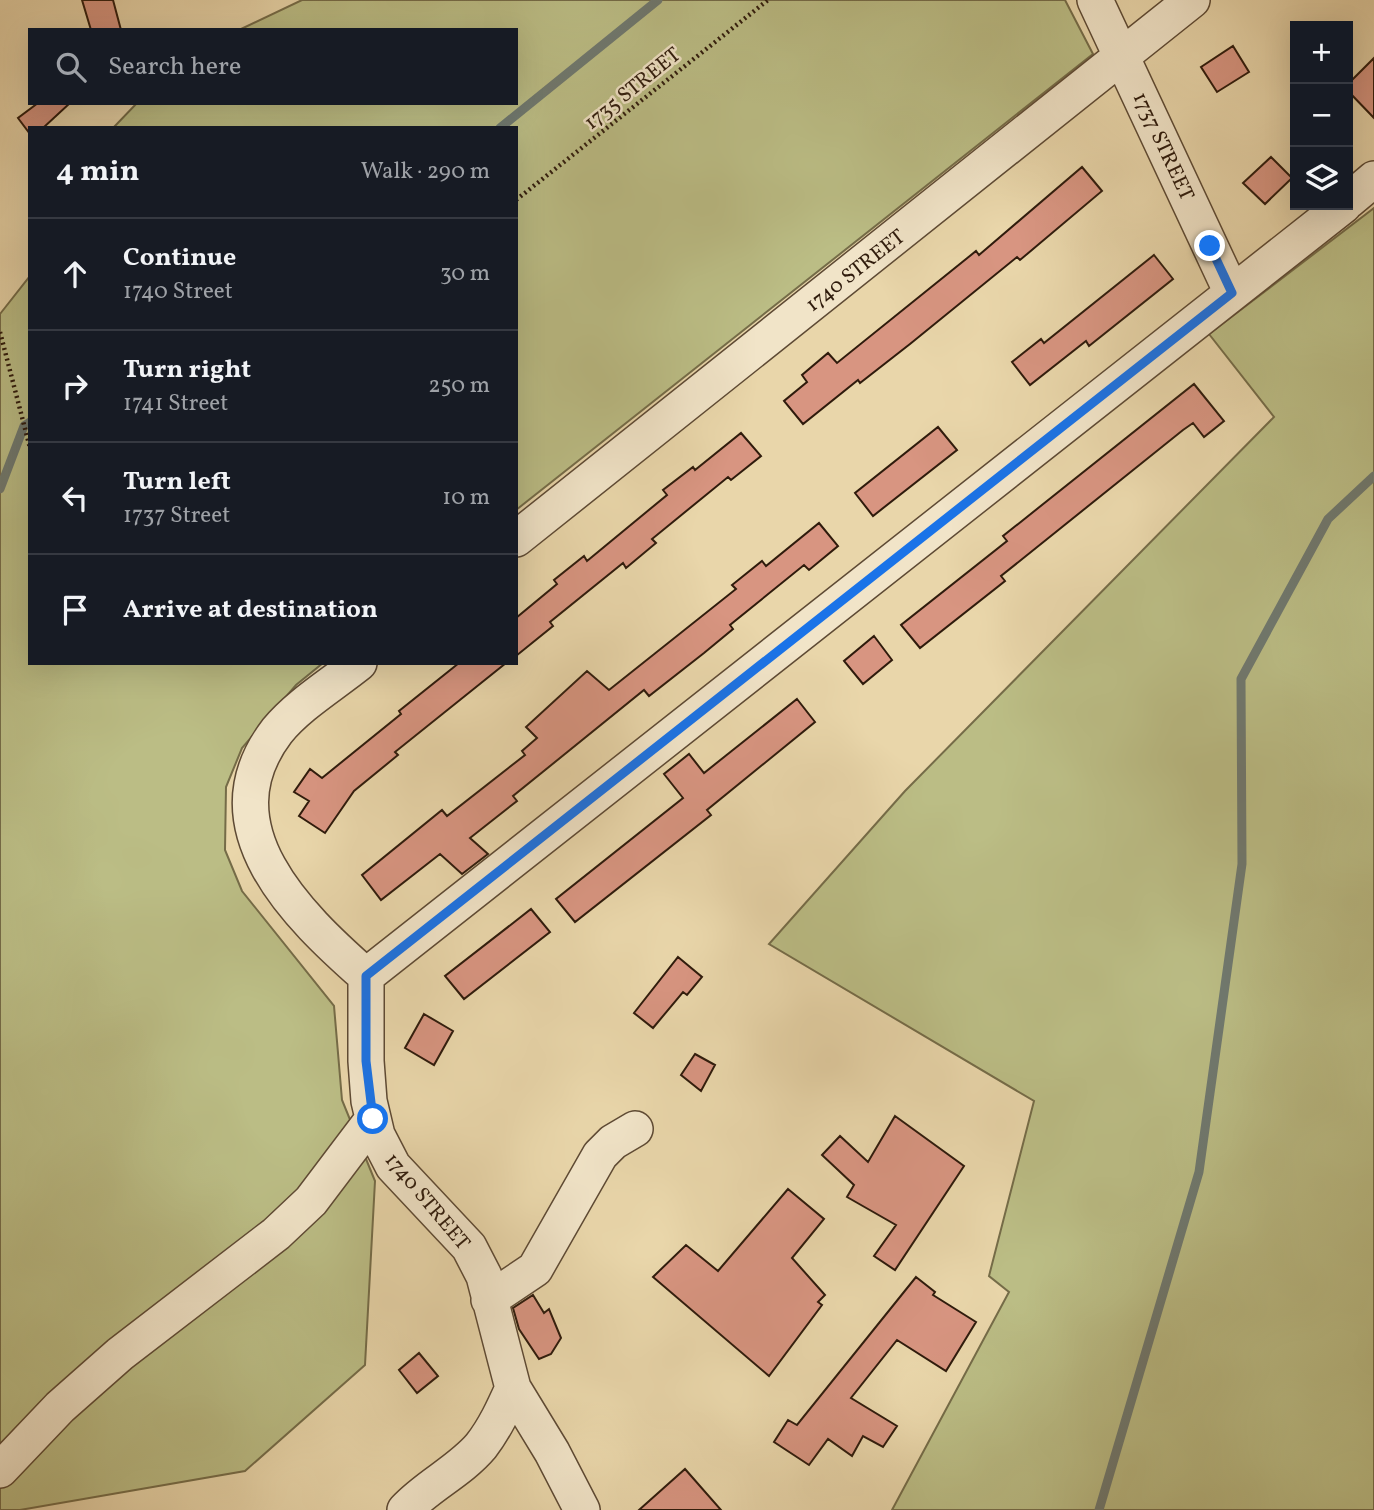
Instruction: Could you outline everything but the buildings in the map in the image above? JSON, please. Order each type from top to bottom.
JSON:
[{"type":"street","name":"1737 STREET","points":[[1095,0],[1124,57],[1232,293]]},
{"type":"street","name":"1740 STREET","points":[[518,537],[1124,57],[1192,0]]},
{"type":"street","points":[[1353,197],[1374,179]]},
{"type":"street","points":[[357,665],[278,730],[256,768],[250,804],[253,835],[273,877],[313,929],[366,976],[1337,210]]},
{"type":"street","name":"1740 STREET","points":[[366,976],[366,1061],[377,1135],[393,1166],[469,1247],[484,1276],[513,1388],[552,1452],[582,1510]]},
{"type":"street","points":[[0,1470],[60,1408],[120,1354],[276,1234],[311,1201],[373,1119]]},
{"type":"street","points":[[489,1300],[535,1269],[600,1154],[613,1142],[635,1129]]},
{"type":"street","points":[[405,1510],[423,1491],[480,1447],[498,1422],[513,1388]]},
{"type":"path","name":"1735 STREET","points":[[518,198],[768,0]]},
{"type":"path","points":[[0,332],[28,440]]},
{"type":"green space","points":[[302,0],[1065,0],[1093,54],[518,508],[518,126],[115,126],[135,105],[518,105],[518,28],[243,28]]},
{"type":"green space","points":[[1374,208],[1374,1510],[892,1510],[1009,1292],[989,1276],[1034,1101],[769,944],[905,791],[1274,417],[1209,334]]},
{"type":"green space","points":[[28,279],[28,665],[321,665],[296,685],[242,748],[226,787],[225,850],[242,891],[334,1006],[342,1100],[375,1181],[365,1365],[245,1471],[20,1510],[0,1510],[0,314]]},
{"type":"waterway","points":[[502,126],[658,0]]},
{"type":"waterway","points":[[0,489],[24,426],[28,423]]},
{"type":"waterway","points":[[1099,1510],[1199,1172],[1242,864],[1241,679],[1328,519],[1374,476]]},
{"type":"route","points":[[373,1119],[366,1061],[366,976],[1232,293],[1210,246]]}]
